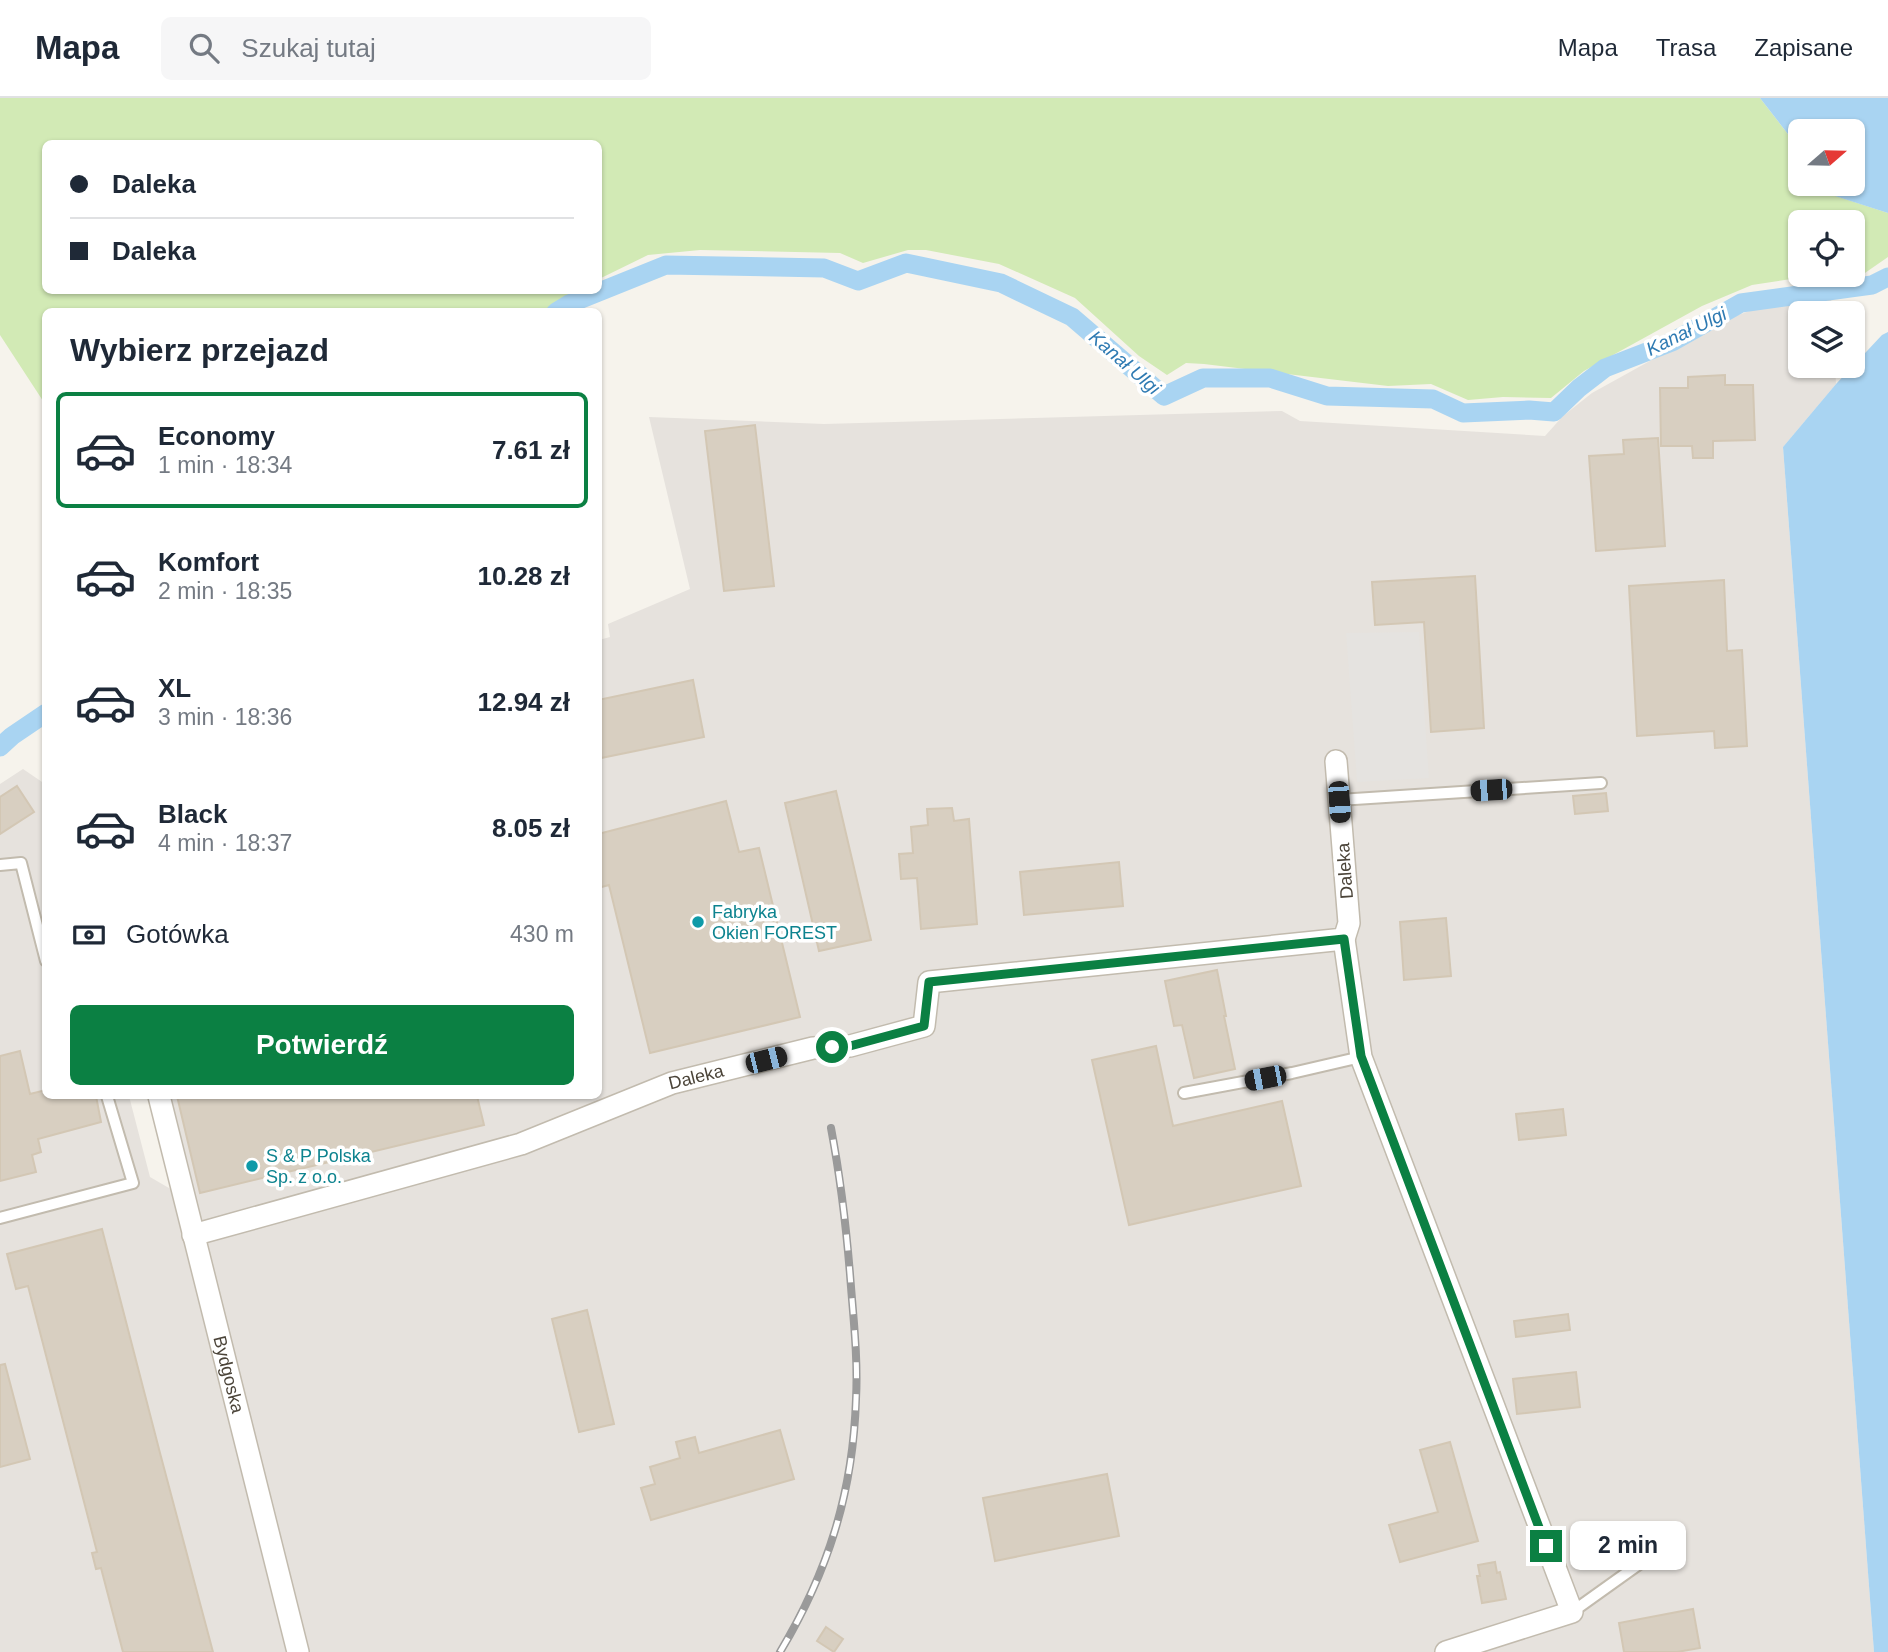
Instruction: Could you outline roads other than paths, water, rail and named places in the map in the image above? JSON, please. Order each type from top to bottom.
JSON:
[{"type":"street","name":"Daleka","points":[[1336,761],[1349,923],[1344,939],[1361,1056],[1572,1612]]},
{"type":"street","name":"Daleka","points":[[193,1235],[521,1144],[673,1083],[813,1048],[850,1046],[924,1026],[929,982],[1344,939]]},
{"type":"street","name":"Bydgoska","points":[[160,1099],[298,1652]]},
{"type":"street","points":[[1446,1652],[1572,1612]]},
{"type":"lane","points":[[1339,800],[1601,783]]},
{"type":"lane","points":[[0,865],[21,863],[42,945]]},
{"type":"lane","points":[[1184,1093],[1292,1073],[1361,1056]]},
{"type":"lane","points":[[0,1219],[133,1183],[108,1099]]},
{"type":"lane","points":[[1572,1612],[1642,1562]]},
{"type":"water","points":[[1760,98],[1888,98],[1888,213],[1835,196],[1866,196],[1866,119],[1788,119],[1788,134]]},
{"type":"water","points":[[1888,332],[1888,1652],[1874,1652],[1783,447],[1842,378],[1865,378],[1865,353]]},
{"type":"waterway","name":"Kanał Ulgi","points":[[602,291],[666,265],[824,268],[858,281],[906,263],[1001,283],[1072,317],[1164,396],[1203,378],[1270,378],[1327,396],[1433,399],[1463,413],[1529,410],[1554,412],[1605,368],[1672,342],[1741,303],[1872,285],[1888,277]]},
{"type":"waterway","name":"Kanał Ulgi","points":[[562,308],[594,294]]},
{"type":"waterway","name":"Kanał Ulgi","points":[[0,747],[42,716]]},
{"type":"railway","points":[[780,1652],[812,1592],[835,1531],[850,1467],[854,1434],[856,1357],[848,1247],[831,1128]]},
{"type":"place","name":"Fabryka Okien FOREST","points":[[698,922]]},
{"type":"place","name":"S & P Polska Sp. z o.o.","points":[[252,1166]]}]
